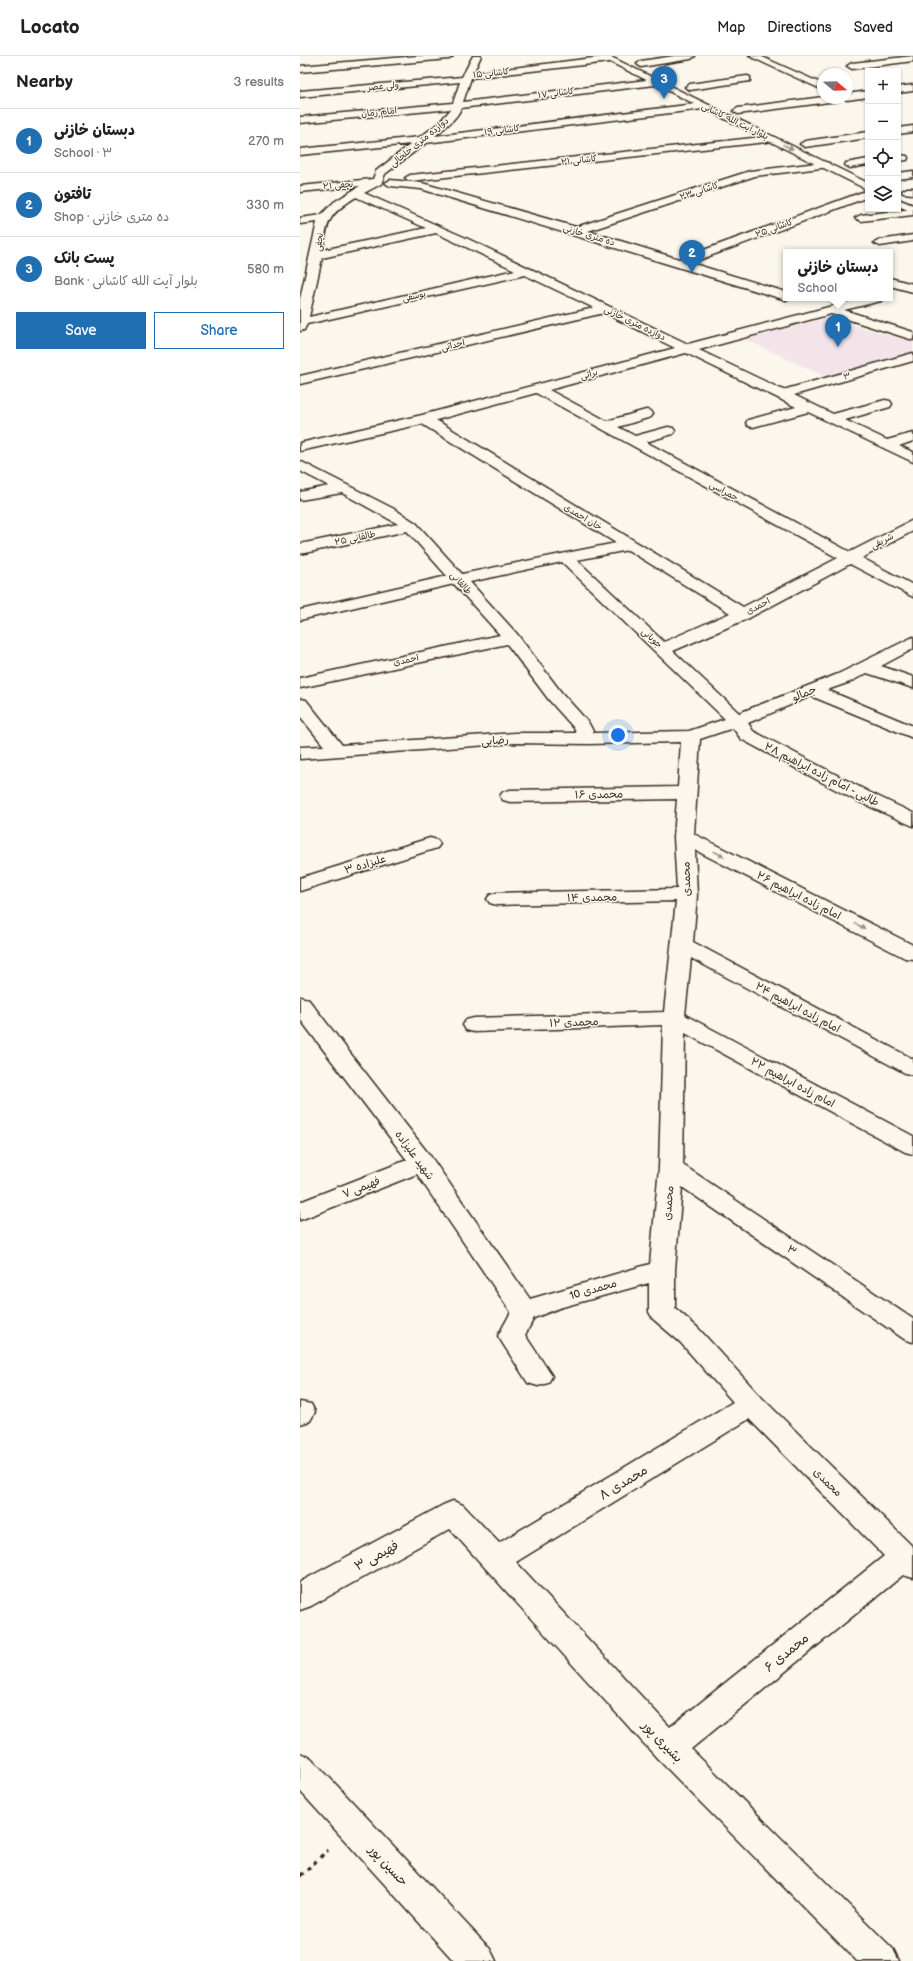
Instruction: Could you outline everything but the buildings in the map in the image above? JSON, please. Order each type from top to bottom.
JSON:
[{"type":"street","points":[[300,69],[449,56]]},
{"type":"street","name":"دوازده متری خلخالی","points":[[381,182],[380,173],[441,126],[455,111],[467,77],[477,56]]},
{"type":"street","points":[[625,56],[655,70]]},
{"type":"street","points":[[641,64],[691,56]]},
{"type":"street","points":[[753,56],[817,84]]},
{"type":"street","name":"کاشانی ۱۵","points":[[467,77],[606,58]]},
{"type":"street","name":"بلوار آیت الله کاشانی","points":[[606,58],[865,185]]},
{"type":"street","points":[[852,66],[913,58]]},
{"type":"street","name":"ولی عصر","points":[[300,94],[467,77]]},
{"type":"street","name":"بلوار آیت الله کاشانی","points":[[703,94],[686,85],[746,79]]},
{"type":"street","name":"کاشانی ۱۷","points":[[458,104],[655,82]]},
{"type":"street","points":[[901,90],[913,88]]},
{"type":"street","points":[[853,96],[865,94]]},
{"type":"street","name":"بلوار آیت الله کاشانی","points":[[752,118],[735,109],[817,100]]},
{"type":"street","name":"امام زمان","points":[[300,120],[458,104]]},
{"type":"street","name":"کاشانی ۱۹","points":[[300,152],[423,140],[703,106]]},
{"type":"street","points":[[901,131],[913,129]]},
{"type":"street","points":[[824,153],[802,142],[865,135]]},
{"type":"street","name":"کاشانی ۲۱","points":[[381,182],[771,139]]},
{"type":"street","points":[[690,147],[706,159]]},
{"type":"street","points":[[865,162],[846,163],[865,172]]},
{"type":"street","name":"کاشانی ۲۳","points":[[576,231],[754,173],[825,165]]},
{"type":"street","points":[[901,176],[913,174]]},
{"type":"street","name":"نجفی ۲۱","points":[[300,189],[381,182]]},
{"type":"street","name":"نجفی","points":[[301,325],[302,305],[316,259],[322,223],[330,212],[355,193],[381,182]]},
{"type":"street","name":"ده متری خازنی","points":[[381,182],[422,186],[576,231],[783,295]]},
{"type":"street","name":"دوازده متری خازنی","points":[[355,193],[438,229],[607,309],[913,458]]},
{"type":"street","name":"کاشانی ۲۵","points":[[680,263],[865,194]]},
{"type":"street","points":[[901,204],[913,210]]},
{"type":"street","points":[[861,218],[913,210]]},
{"type":"street","points":[[300,221],[325,218]]},
{"type":"street","points":[[300,265],[316,259],[438,229]]},
{"type":"street","points":[[880,243],[913,238]]},
{"type":"street","name":"یوسفی","points":[[301,325],[526,271]]},
{"type":"street","points":[[893,283],[913,289]]},
{"type":"street","points":[[893,294],[913,289]]},
{"type":"street","points":[[802,301],[913,336]]},
{"type":"street","name":"براتی","points":[[300,447],[424,419],[686,347],[864,301]]},
{"type":"street","name":"احداثی","points":[[300,380],[607,309]]},
{"type":"street","name":"۳","points":[[781,395],[913,357]]},
{"type":"street","name":"جمراسی","points":[[536,388],[913,592]]},
{"type":"street","points":[[832,419],[885,404]]},
{"type":"street","points":[[753,423],[808,408]]},
{"type":"street","points":[[605,426],[646,414]]},
{"type":"street","name":"خان احمدی","points":[[424,419],[743,614]]},
{"type":"street","points":[[632,441],[668,431]]},
{"type":"street","points":[[885,445],[913,437]]},
{"type":"street","name":"طالقانی","points":[[300,465],[390,512],[411,526],[511,638],[556,696],[582,726],[588,739]]},
{"type":"street","points":[[300,496],[344,488]]},
{"type":"street","name":"طالقانی ۲۵","points":[[300,549],[411,526]]},
{"type":"street","name":"شریفی","points":[[852,558],[912,526]]},
{"type":"street","points":[[300,615],[565,556],[632,546]]},
{"type":"street","name":"جوبانی","points":[[565,556],[737,721]]},
{"type":"street","name":"احمدی","points":[[663,649],[743,614],[852,558]]},
{"type":"street","name":"احمدی","points":[[300,683],[511,638]]},
{"type":"street","name":"جمالو","points":[[691,736],[737,721],[844,678],[913,642]]},
{"type":"street","points":[[865,666],[913,683]]},
{"type":"street","points":[[811,690],[913,733]]},
{"type":"street","points":[[300,704],[337,750]]},
{"type":"street","name":"طالبی - امام زاده ابراهیم ۲۸","points":[[737,721],[747,735],[864,797],[913,820]]},
{"type":"street","name":"رضایی","points":[[300,753],[515,738],[588,739],[691,736]]},
{"type":"street","name":"محمدی","points":[[691,736],[684,836],[687,895],[683,945],[674,1018],[671,1168],[662,1270],[662,1312],[689,1335],[750,1404],[909,1562]]},
{"type":"street","name":"محمدی ۱۶","points":[[510,796],[688,793]]},
{"type":"street","name":"امام زاده ابراهیم ۲۶","points":[[684,836],[913,953]]},
{"type":"street","name":"علیزاده ۳","points":[[300,885],[430,844]]},
{"type":"street","name":"محمدی ۱۴","points":[[497,899],[687,895]]},
{"type":"street","name":"امام زاده ابراهیم ۲۴","points":[[683,945],[913,1068]]},
{"type":"street","name":"شهید علیزاده","points":[[300,1004],[422,1163],[524,1311]]},
{"type":"street","name":"محمدی ۱۲","points":[[474,1025],[674,1018]]},
{"type":"street","name":"امام زاده ابراهیم ۲۲","points":[[674,1018],[913,1146]]},
{"type":"street","name":"فهیمی ۷","points":[[300,1211],[422,1163]]},
{"type":"street","name":"۳","points":[[671,1168],[913,1332]]},
{"type":"street","name":"محمدی 10","points":[[524,1311],[552,1301],[662,1270]]},
{"type":"street","points":[[524,1311],[511,1336],[538,1376]]},
{"type":"street","name":"محمدی ۸","points":[[495,1560],[750,1404]]},
{"type":"street","name":"بشیری پور","points":[[453,1513],[668,1748],[881,1961]]},
{"type":"street","name":"فهیمی ۳","points":[[300,1597],[453,1513]]},
{"type":"street","name":"محمدی ۶","points":[[668,1748],[909,1562]]},
{"type":"street","name":"حسین پور","points":[[300,1768],[478,1961]]},
{"type":"path","points":[[300,1876],[354,1826]]},
{"type":"shaded area","points":[[827,318],[913,342],[913,353],[826,377],[745,339]]},
{"type":"place","name":"پست بانک","points":[[664,99]]},
{"type":"place","name":"تافتون","points":[[692,273]]},
{"type":"place","name":"دبستان خازنی","points":[[838,347]]}]
